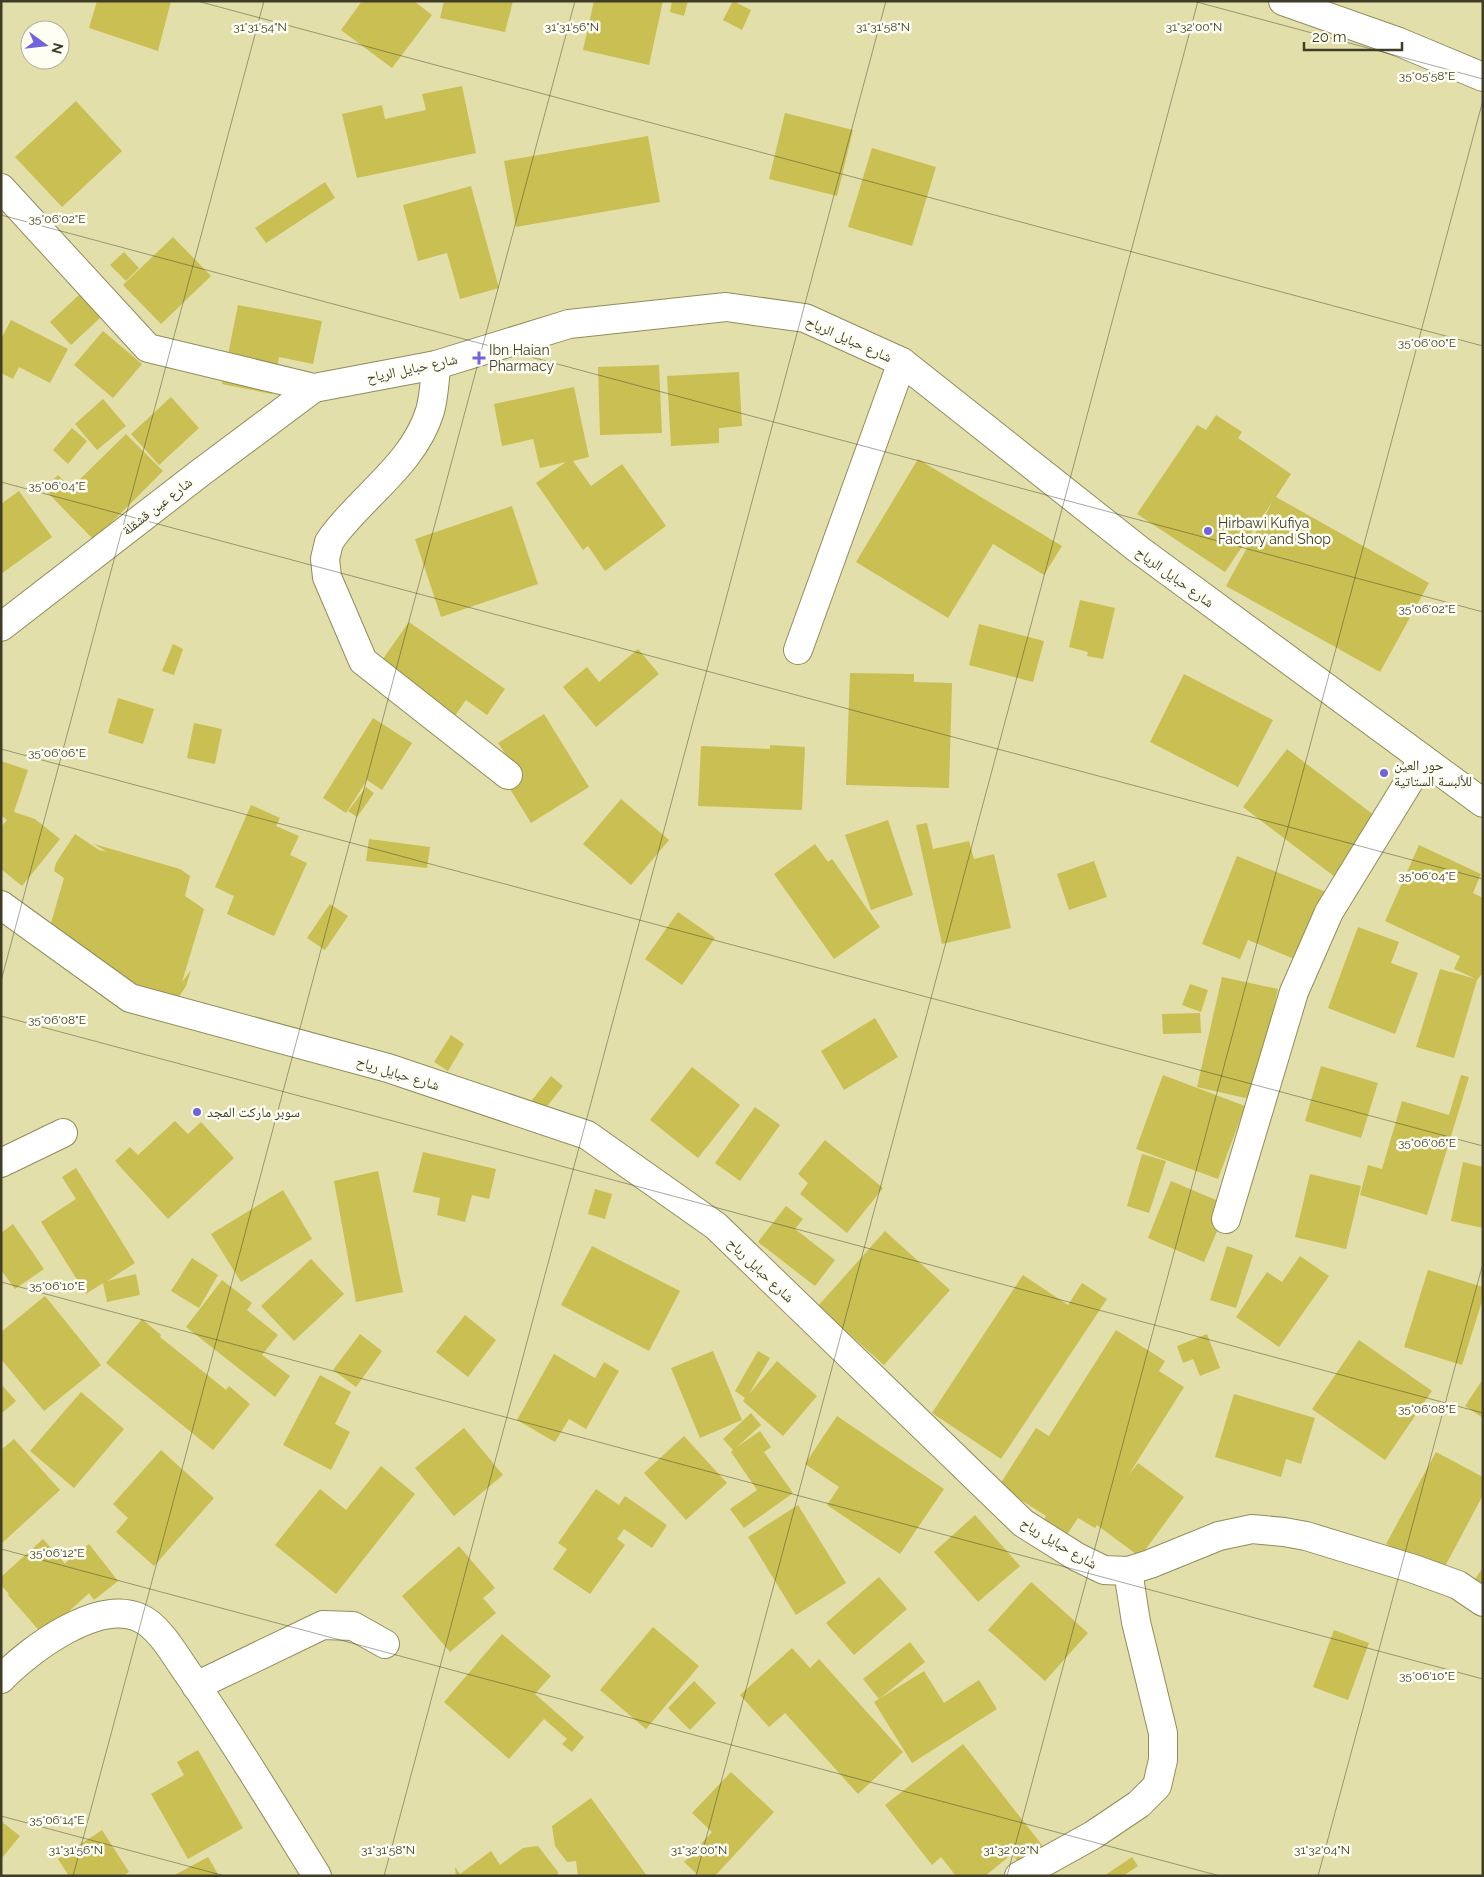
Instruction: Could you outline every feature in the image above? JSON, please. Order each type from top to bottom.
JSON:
[{"type":"street","points":[[1283,1],[1399,42],[1483,77]]},
{"type":"street","name":"شارع حبايل الرياح","points":[[1,188],[148,348],[314,388],[436,365],[569,324],[726,307],[805,318],[902,362],[1138,550],[1483,803]]},
{"type":"street","points":[[798,650],[902,362]]},
{"type":"street","points":[[436,365],[430,412],[420,433],[408,453],[334,535],[326,550],[325,568],[329,584],[364,661],[508,775]]},
{"type":"street","name":"شارع عين قشقلة","points":[[1,627],[200,473],[314,388]]},
{"type":"street","points":[[1226,1219],[1294,992],[1329,912],[1423,759]]},
{"type":"street","name":"شارع حبايل رياح","points":[[1,905],[130,998],[388,1068],[587,1135],[716,1226],[1023,1523],[1077,1557],[1104,1570],[1128,1570],[1150,1564],[1219,1536],[1252,1529],[1306,1536],[1414,1569],[1458,1585],[1483,1602]]},
{"type":"street","points":[[1,1163],[62,1133]]},
{"type":"street","points":[[1019,1876],[1093,1835],[1139,1804],[1157,1786],[1163,1760],[1163,1733],[1136,1622],[1128,1570]]},
{"type":"street","points":[[1,1678],[16,1664],[56,1634],[96,1617],[123,1613],[141,1618],[160,1634],[222,1724],[317,1876]]},
{"type":"street","points":[[196,1686],[323,1625],[352,1626],[385,1644]]},
{"type":"building","points":[[97,1],[171,1],[158,51],[89,28]]},
{"type":"building","points":[[362,1],[414,1],[432,15],[392,68],[341,30]]},
{"type":"building","points":[[444,1],[513,1],[505,32],[440,18]]},
{"type":"building","points":[[594,1],[663,1],[649,65],[583,50]]},
{"type":"building","points":[[672,1],[688,1],[684,16],[670,12]]},
{"type":"building","points":[[733,1],[751,10],[742,30],[723,20]]},
{"type":"building","points":[[462,86],[476,153],[357,178],[342,114],[382,105],[385,119],[426,110],[422,94]]},
{"type":"building","points":[[76,101],[122,151],[62,207],[15,157]]},
{"type":"building","points":[[785,113],[853,130],[837,196],[769,179]]},
{"type":"building","points":[[648,136],[660,202],[516,227],[504,161]]},
{"type":"building","points":[[872,148],[936,167],[912,246],[848,227]]},
{"type":"building","points":[[325,182],[335,198],[266,243],[255,228]]},
{"type":"building","points":[[471,186],[499,288],[460,299],[447,253],[418,261],[403,205]]},
{"type":"building","points":[[173,237],[211,276],[161,324],[123,285]]},
{"type":"building","points":[[124,252],[139,268],[126,281],[110,265]]},
{"type":"building","points":[[80,294],[101,317],[71,345],[50,322]]},
{"type":"building","points":[[238,305],[322,321],[313,364],[279,357],[272,394],[222,384]]},
{"type":"building","points":[[11,320],[68,349],[50,383],[19,367],[13,379],[1,373],[1,339]]},
{"type":"building","points":[[103,331],[142,364],[113,398],[74,365]]},
{"type":"building","points":[[659,365],[662,433],[600,435],[598,367]]},
{"type":"building","points":[[739,372],[742,426],[719,428],[719,443],[671,446],[667,376]]},
{"type":"building","points":[[574,387],[589,457],[573,461],[591,486],[622,464],[666,526],[605,571],[588,546],[583,550],[536,483],[566,462],[540,468],[533,439],[502,446],[494,404]]},
{"type":"building","points":[[171,397],[199,428],[159,465],[131,434]]},
{"type":"building","points":[[103,399],[126,426],[97,450],[75,424]]},
{"type":"building","points":[[1216,415],[1242,432],[1238,438],[1291,474],[1276,497],[1429,583],[1380,672],[1226,586],[1273,501],[1225,572],[1137,514],[1197,425],[1206,430]]},
{"type":"building","points":[[72,428],[87,441],[68,464],[53,450]]},
{"type":"building","points":[[126,434],[163,471],[94,540],[44,489],[58,475],[71,488]]},
{"type":"building","points":[[918,459],[1062,546],[1044,575],[993,544],[948,618],[856,562]]},
{"type":"building","points":[[19,491],[52,537],[1,574],[1,504]]},
{"type":"building","points":[[512,506],[538,584],[441,617],[415,539]]},
{"type":"building","points":[[1080,600],[1115,608],[1103,659],[1087,656],[1088,652],[1069,647]]},
{"type":"building","points":[[409,622],[505,689],[487,715],[466,700],[454,717],[380,663]]},
{"type":"building","points":[[979,624],[1044,641],[1033,682],[969,665]]},
{"type":"building","points":[[173,644],[183,649],[174,675],[162,671]]},
{"type":"building","points":[[638,649],[659,674],[596,727],[563,687],[587,667],[599,682]]},
{"type":"building","points":[[850,673],[914,674],[914,682],[952,683],[949,788],[846,785]]},
{"type":"building","points":[[1184,674],[1273,720],[1238,787],[1150,742]]},
{"type":"building","points":[[118,698],[154,709],[143,744],[108,733]]},
{"type":"building","points":[[544,714],[589,787],[531,823],[494,763],[506,755],[498,743]]},
{"type":"building","points":[[373,718],[412,743],[382,790],[367,780],[346,813],[323,798]]},
{"type":"building","points":[[194,723],[222,729],[215,764],[187,758]]},
{"type":"building","points":[[770,745],[805,747],[802,810],[698,806],[701,746],[770,749]]},
{"type":"building","points":[[1287,749],[1383,822],[1339,880],[1243,807]]},
{"type":"building","points":[[1,761],[28,770],[14,812],[35,819],[60,839],[22,886],[1,869],[1,827],[7,820],[1,815]]},
{"type":"building","points":[[366,787],[374,793],[357,817],[348,811]]},
{"type":"building","points":[[621,799],[669,840],[631,885],[583,844]]},
{"type":"building","points":[[251,805],[280,818],[276,826],[299,836],[290,855],[307,863],[274,936],[227,914],[234,896],[215,887]]},
{"type":"building","points":[[888,820],[913,895],[871,910],[845,835]]},
{"type":"building","points":[[927,823],[933,849],[969,841],[974,859],[994,854],[1011,928],[942,944],[916,825]]},
{"type":"building","points":[[75,834],[99,850],[107,852],[94,844],[180,869],[190,876],[185,896],[204,909],[182,982],[191,970],[186,986],[173,1006],[156,1000],[49,930],[64,878],[54,871],[56,863]]},
{"type":"building","points":[[369,839],[430,847],[427,868],[366,861]]},
{"type":"building","points":[[815,844],[828,862],[832,859],[880,927],[834,959],[774,874]]},
{"type":"building","points":[[1419,845],[1481,874],[1473,893],[1483,898],[1483,975],[1477,980],[1454,1058],[1416,1047],[1440,969],[1476,979],[1454,969],[1460,956],[1385,921]]},
{"type":"building","points":[[1237,856],[1331,894],[1309,965],[1248,940],[1240,959],[1202,944]]},
{"type":"building","points":[[1094,861],[1107,897],[1069,910],[1057,874]]},
{"type":"building","points":[[330,904],[348,916],[325,950],[307,938]]},
{"type":"building","points":[[678,912],[715,938],[682,985],[645,959]]},
{"type":"building","points":[[1358,927],[1399,942],[1391,963],[1418,973],[1395,1034],[1328,1008]]},
{"type":"building","points":[[1222,977],[1278,989],[1254,1100],[1197,1087]]},
{"type":"building","points":[[1190,984],[1208,990],[1201,1012],[1182,1005]]},
{"type":"building","points":[[1200,1013],[1201,1033],[1163,1034],[1162,1014]]},
{"type":"building","points":[[875,1018],[898,1057],[844,1090],[821,1051]]},
{"type":"building","points":[[451,1035],[464,1044],[448,1071],[434,1062]]},
{"type":"building","points":[[1321,1066],[1378,1083],[1361,1138],[1305,1121]]},
{"type":"building","points":[[692,1067],[740,1105],[698,1158],[650,1120]]},
{"type":"building","points":[[1163,1075],[1245,1106],[1218,1179],[1136,1149]]},
{"type":"building","points":[[1461,1075],[1469,1077],[1427,1215],[1360,1195],[1368,1165],[1382,1169],[1402,1101],[1449,1115]]},
{"type":"building","points":[[551,1076],[563,1086],[541,1114],[529,1104]]},
{"type":"building","points":[[755,1107],[780,1125],[740,1181],[715,1163]]},
{"type":"building","points":[[175,1121],[188,1134],[201,1122],[234,1158],[168,1219],[115,1161],[130,1147],[138,1155]]},
{"type":"building","points":[[825,1140],[883,1188],[847,1233],[800,1194],[808,1183],[798,1174]]},
{"type":"building","points":[[423,1152],[496,1169],[489,1199],[472,1195],[465,1222],[437,1215],[440,1198],[413,1192]]},
{"type":"building","points":[[1142,1154],[1166,1161],[1149,1213],[1127,1206]]},
{"type":"building","points":[[1463,1162],[1483,1167],[1483,1228],[1451,1221]]},
{"type":"building","points":[[76,1168],[135,1263],[107,1281],[136,1274],[140,1295],[107,1302],[103,1283],[86,1294],[41,1222],[76,1199],[62,1177]]},
{"type":"building","points":[[378,1171],[403,1292],[356,1302],[334,1181]]},
{"type":"building","points":[[1310,1174],[1361,1186],[1346,1249],[1295,1237]]},
{"type":"building","points":[[1171,1181],[1228,1205],[1204,1262],[1148,1238]]},
{"type":"building","points":[[595,1189],[612,1194],[605,1219],[588,1214]]},
{"type":"building","points":[[283,1190],[312,1239],[241,1282],[211,1234]]},
{"type":"building","points":[[786,1206],[803,1219],[795,1229],[835,1260],[815,1286],[758,1242]]},
{"type":"building","points":[[13,1224],[44,1269],[15,1289],[1,1270],[1,1233]]},
{"type":"building","points":[[885,1231],[950,1290],[884,1365],[818,1306]]},
{"type":"building","points":[[592,1246],[680,1291],[649,1351],[561,1305]]},
{"type":"building","points":[[1227,1246],[1253,1255],[1236,1308],[1210,1300]]},
{"type":"building","points":[[1300,1256],[1329,1276],[1279,1347],[1236,1317],[1267,1272],[1282,1282]]},
{"type":"building","points":[[192,1258],[218,1275],[199,1308],[171,1291]]},
{"type":"building","points":[[311,1259],[344,1294],[294,1341],[261,1306]]},
{"type":"building","points":[[1428,1270],[1483,1287],[1483,1298],[1462,1365],[1404,1347]]},
{"type":"building","points":[[1023,1275],[1068,1305],[1082,1283],[1107,1299],[1001,1459],[932,1413]]},
{"type":"building","points":[[222,1280],[252,1303],[247,1310],[278,1335],[262,1355],[290,1376],[275,1397],[186,1327]]},
{"type":"building","points":[[45,1296],[101,1365],[44,1411],[1,1359],[1,1332]]},
{"type":"building","points":[[465,1315],[496,1340],[468,1377],[436,1352]]},
{"type":"building","points":[[142,1319],[161,1335],[160,1337],[226,1390],[229,1386],[250,1404],[213,1450],[106,1363]]},
{"type":"building","points":[[1116,1330],[1165,1361],[1159,1371],[1184,1387],[1128,1476],[1138,1463],[1184,1497],[1140,1557],[1097,1525],[1095,1528],[1078,1518],[1064,1539],[1041,1525],[1046,1516],[999,1486],[1036,1428],[1049,1436]]},
{"type":"building","points":[[360,1334],[382,1351],[356,1387],[333,1370]]},
{"type":"building","points":[[1207,1334],[1220,1368],[1200,1376],[1193,1359],[1183,1363],[1177,1346]]},
{"type":"building","points":[[1359,1340],[1432,1391],[1385,1460],[1312,1409]]},
{"type":"building","points":[[713,1351],[742,1420],[700,1438],[671,1368]]},
{"type":"building","points":[[758,1351],[770,1358],[749,1394],[777,1361],[817,1396],[783,1436],[743,1401],[745,1398],[735,1391]]},
{"type":"building","points":[[554,1354],[595,1378],[604,1362],[619,1371],[586,1429],[569,1419],[555,1442],[517,1420]]},
{"type":"building","points":[[320,1375],[351,1392],[335,1424],[350,1432],[331,1470],[283,1445]]},
{"type":"building","points":[[1483,1379],[1483,1418],[1465,1406]]},
{"type":"building","points":[[1,1384],[16,1401],[1,1414]]},
{"type":"building","points":[[81,1392],[124,1429],[74,1488],[30,1451]]},
{"type":"building","points":[[1234,1394],[1315,1418],[1301,1464],[1286,1459],[1281,1477],[1215,1457]]},
{"type":"building","points":[[751,1413],[761,1425],[737,1447],[760,1431],[771,1447],[764,1452],[793,1493],[744,1528],[730,1509],[757,1490],[731,1452],[733,1450],[723,1439]]},
{"type":"building","points":[[837,1416],[944,1489],[900,1554],[827,1505],[839,1487],[805,1464]]},
{"type":"building","points":[[464,1428],[503,1475],[454,1516],[415,1468]]},
{"type":"building","points":[[684,1436],[727,1483],[686,1520],[644,1473]]},
{"type":"building","points":[[14,1439],[60,1490],[1,1544],[1,1450]]},
{"type":"building","points":[[161,1450],[214,1498],[154,1566],[116,1532],[128,1518],[113,1504]]},
{"type":"building","points":[[1436,1452],[1483,1477],[1483,1495],[1441,1574],[1386,1544]]},
{"type":"building","points":[[381,1466],[415,1494],[336,1594],[275,1545],[320,1489],[346,1510]]},
{"type":"building","points":[[596,1489],[619,1505],[625,1496],[667,1525],[652,1548],[624,1529],[617,1539],[625,1545],[590,1594],[553,1569],[567,1549],[558,1543]]},
{"type":"building","points":[[798,1505],[846,1583],[796,1615],[748,1537]]},
{"type":"building","points":[[975,1515],[1020,1566],[978,1602],[934,1552]]},
{"type":"building","points":[[43,1539],[68,1567],[65,1563],[89,1544],[118,1581],[94,1600],[89,1593],[43,1635],[8,1595],[1,1585],[1,1577]]},
{"type":"building","points":[[459,1546],[495,1588],[483,1598],[496,1613],[450,1652],[402,1596]]},
{"type":"building","points":[[1483,1567],[1483,1591],[1472,1584]]},
{"type":"building","points":[[879,1577],[907,1609],[854,1655],[826,1623]]},
{"type":"building","points":[[1031,1582],[1088,1633],[1045,1681],[988,1630]]},
{"type":"building","points":[[653,1627],[699,1666],[646,1729],[600,1690]]},
{"type":"building","points":[[1334,1630],[1369,1643],[1348,1700],[1313,1687]]},
{"type":"building","points":[[502,1634],[551,1676],[535,1694],[584,1737],[572,1752],[562,1744],[567,1739],[544,1719],[509,1759],[444,1702]]},
{"type":"building","points":[[910,1642],[925,1662],[879,1699],[863,1679]]},
{"type":"building","points":[[792,1648],[810,1668],[819,1659],[903,1752],[858,1794],[785,1713],[769,1727],[740,1695]]},
{"type":"building","points":[[924,1671],[944,1703],[979,1680],[997,1709],[912,1763],[874,1702]]},
{"type":"building","points":[[694,1681],[716,1703],[690,1730],[668,1708]]},
{"type":"building","points":[[963,1744],[1045,1849],[1022,1867],[1012,1854],[985,1876],[956,1876],[941,1857],[932,1865],[885,1805]]},
{"type":"building","points":[[198,1750],[243,1828],[188,1859],[151,1794],[184,1775],[177,1762]]},
{"type":"building","points":[[731,1772],[774,1812],[715,1876],[699,1876],[684,1862],[712,1832],[692,1813]]},
{"type":"building","points":[[591,1798],[647,1876],[578,1876],[576,1861],[567,1862],[555,1846],[552,1826]]},
{"type":"building","points":[[1,1821],[20,1836],[1,1859]]},
{"type":"building","points":[[102,1830],[129,1872],[123,1876],[69,1876],[58,1859]]},
{"type":"building","points":[[538,1846],[558,1872],[558,1876],[456,1876],[455,1867],[460,1874],[491,1851],[500,1865],[523,1848]]},
{"type":"building","points":[[208,1857],[219,1876],[173,1876]]},
{"type":"building","points":[[1132,1857],[1138,1866],[1123,1876],[1104,1876]]},
{"type":"place","name":"Ibn Haian Pharmacy","points":[[479,358]]},
{"type":"place","name":"Hirbawi Kufiya Factory and Shop","points":[[1208,531]]},
{"type":"place","name":"حور العين للألبسة الستاتية","points":[[1384,773]]},
{"type":"place","name":"سوبر ماركت المجد","points":[[197,1112]]}]
